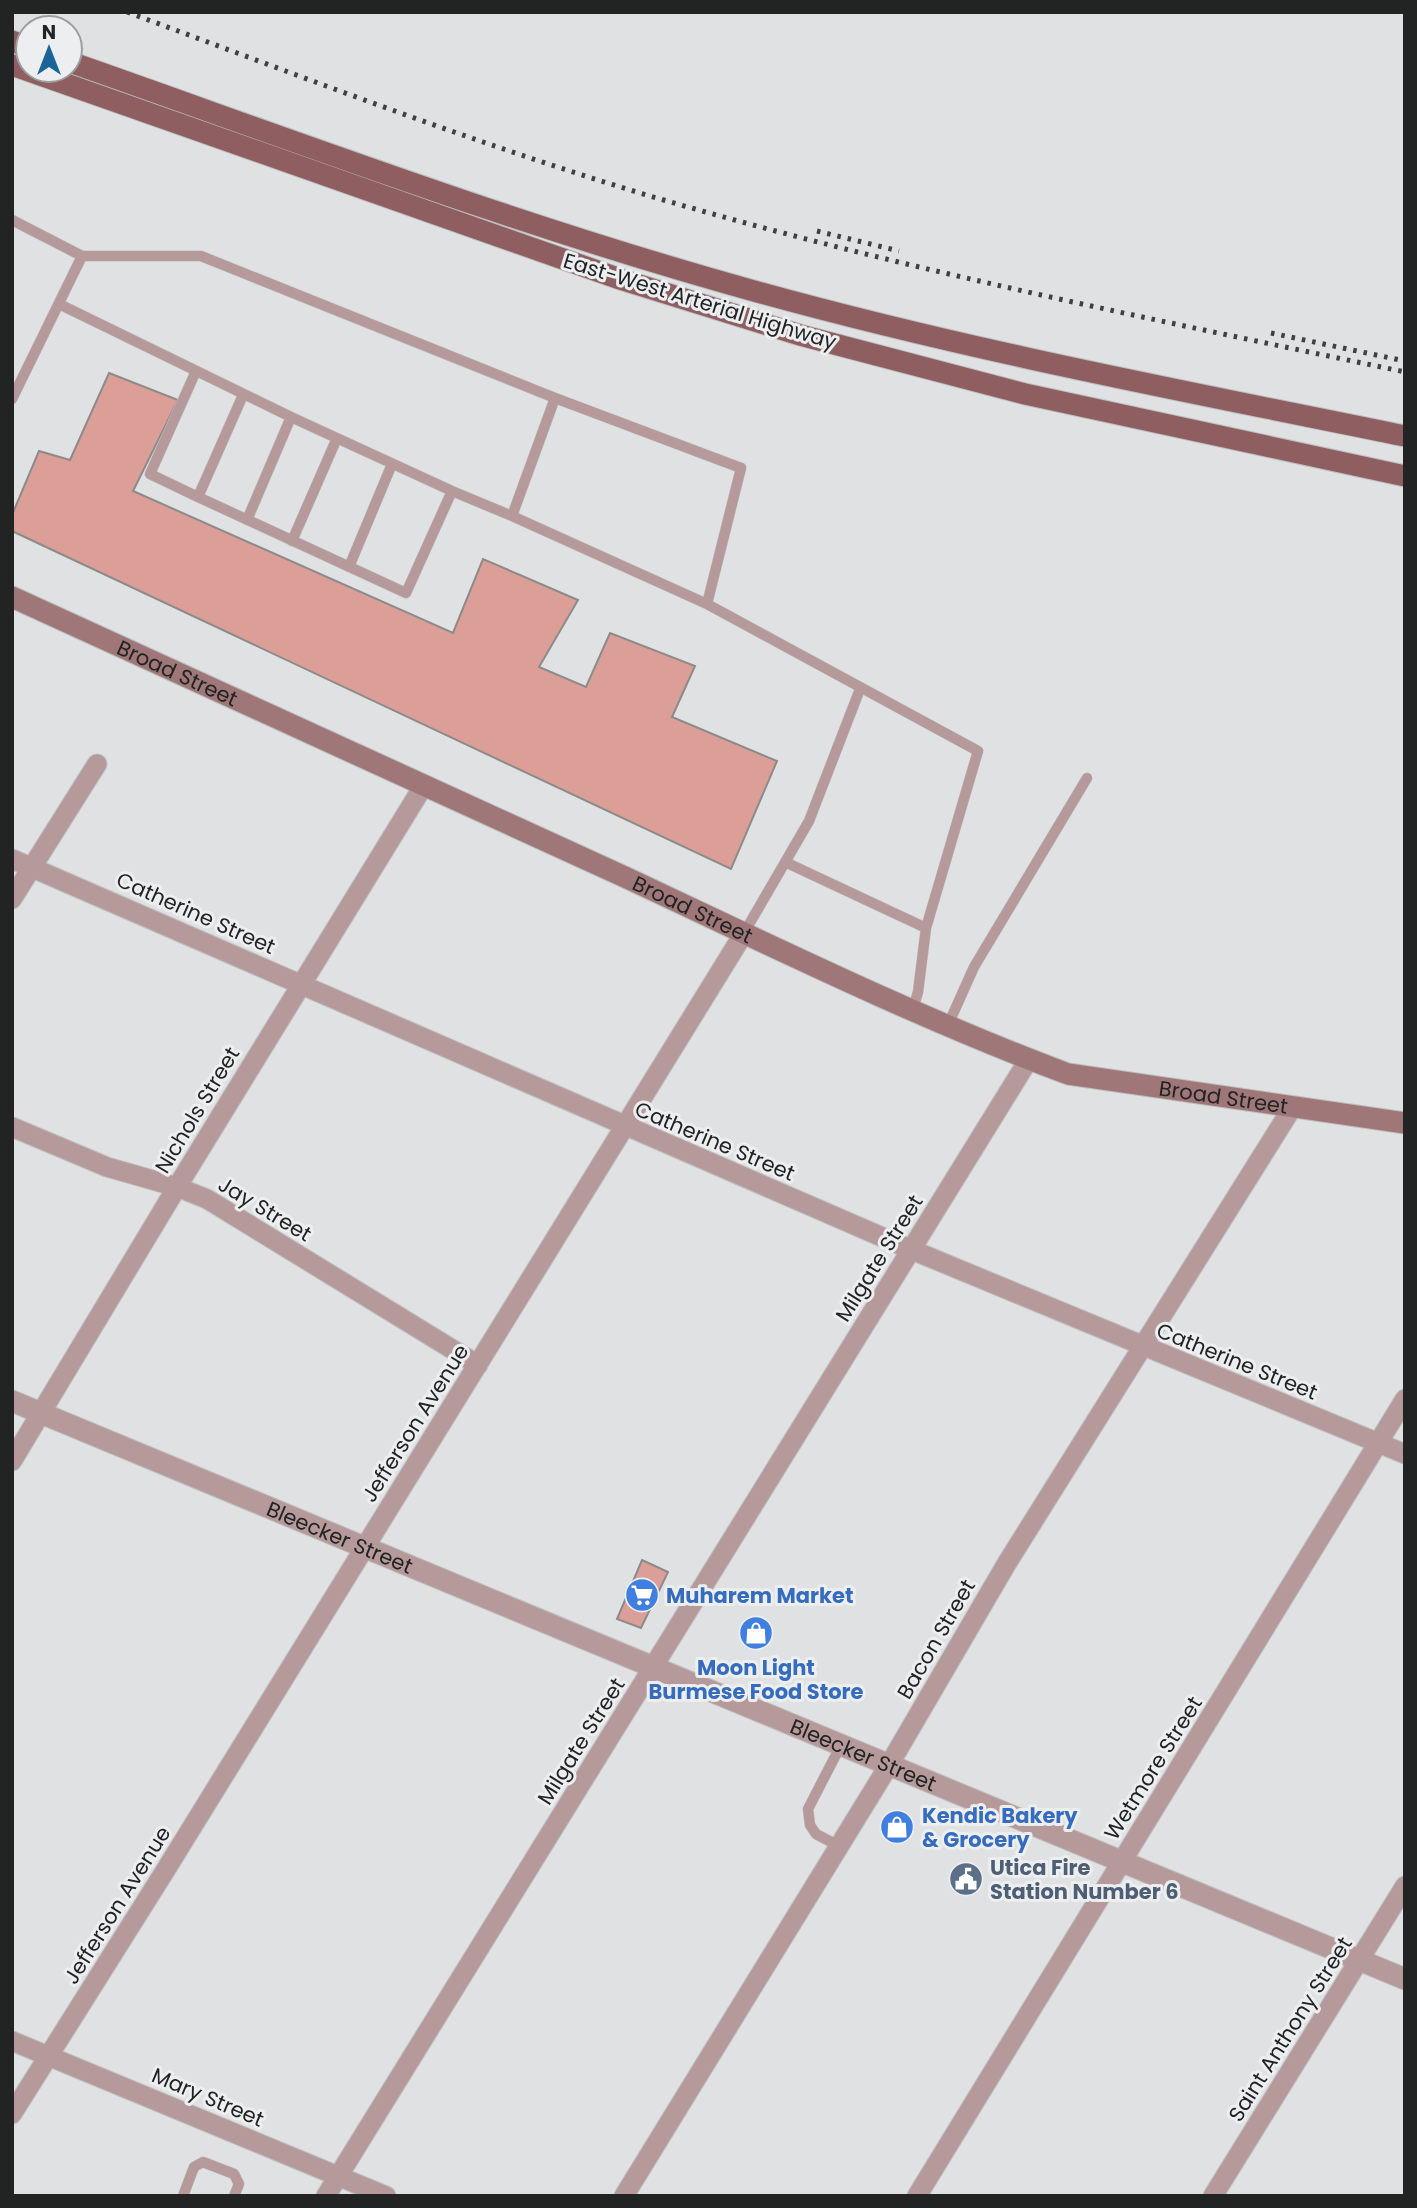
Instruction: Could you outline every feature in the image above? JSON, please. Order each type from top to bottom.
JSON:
[{"type":"main road","name":"East-West Arterial Highway","points":[[12,65],[620,279],[800,335],[1026,394],[1405,476]]},
{"type":"main road","name":"East-West Arterial Highway","points":[[84,67],[525,221],[758,292],[1090,371],[1405,436]]},
{"type":"main road","name":"Broad Street","points":[[12,597],[744,933],[1028,1059],[1068,1074],[1405,1123]]},
{"type":"street","points":[[12,899],[97,764]]},
{"type":"street","name":"Nichols Street","points":[[12,1461],[424,785]]},
{"type":"street","name":"Catherine Street","points":[[12,859],[912,1250],[1405,1454]]},
{"type":"street","name":"Jefferson Avenue","points":[[12,2114],[172,1860],[744,933]]},
{"type":"street","name":"Milgate Street","points":[[326,2196],[1028,1059]]},
{"type":"street","name":"Bacon Street","points":[[624,2196],[889,1765],[1007,1563],[1292,1108]]},
{"type":"street","name":"Jay Street","points":[[12,1127],[107,1167],[177,1187],[207,1199],[478,1364]]},
{"type":"street","name":"Wetmore Street","points":[[918,2196],[1405,1399]]},
{"type":"street","name":"Bleecker Street","points":[[12,1401],[1405,1979]]},
{"type":"street","name":"Saint Anthony Street","points":[[1213,2196],[1405,1886]]},
{"type":"street","name":"Mary Street","points":[[12,2041],[386,2196]]},
{"type":"lane","points":[[12,220],[82,256],[201,256],[555,398],[741,468],[707,604]]},
{"type":"lane","points":[[12,399],[82,256]]},
{"type":"lane","points":[[59,304],[243,395],[392,464],[707,604],[978,751],[926,928],[918,992],[913,1009]]},
{"type":"lane","points":[[196,371],[150,474],[247,520],[406,593],[452,491]]},
{"type":"lane","points":[[198,497],[243,395]]},
{"type":"lane","points":[[512,516],[555,398]]},
{"type":"lane","points":[[247,520],[291,417]]},
{"type":"lane","points":[[292,541],[337,438]]},
{"type":"lane","points":[[349,567],[392,464]]},
{"type":"lane","points":[[744,933],[809,821],[860,689]]},
{"type":"lane","points":[[948,1025],[974,967],[1087,778]]},
{"type":"lane","points":[[786,862],[926,928]]},
{"type":"lane","points":[[839,1846],[816,1834],[810,1825],[808,1809],[841,1745]]},
{"type":"lane","points":[[183,2196],[194,2167],[202,2162],[234,2174],[239,2184],[234,2196]]},
{"type":"building","points":[[109,373],[178,400],[133,491],[453,633],[483,559],[578,600],[539,667],[586,687],[610,633],[695,666],[672,717],[777,761],[731,869],[12,531],[12,515],[39,451],[70,460]]},
{"type":"building","name":"Muharem Market","points":[[642,1560],[668,1572],[641,1628],[617,1619]]},
{"type":"railway","points":[[127,12],[387,108],[650,196],[931,270],[1405,372]]},
{"type":"railway","points":[[817,231],[899,251]]},
{"type":"railway","points":[[1271,333],[1405,361]]},
{"type":"place","name":"Muharem Market","points":[[642,1595]]},
{"type":"place","name":"Moon Light Burmese Food Store","points":[[756,1633]]},
{"type":"place","name":"Kendic Bakery & Grocery","points":[[897,1827]]},
{"type":"place","name":"Utica Fire Station Number 6","points":[[966,1879]]}]
